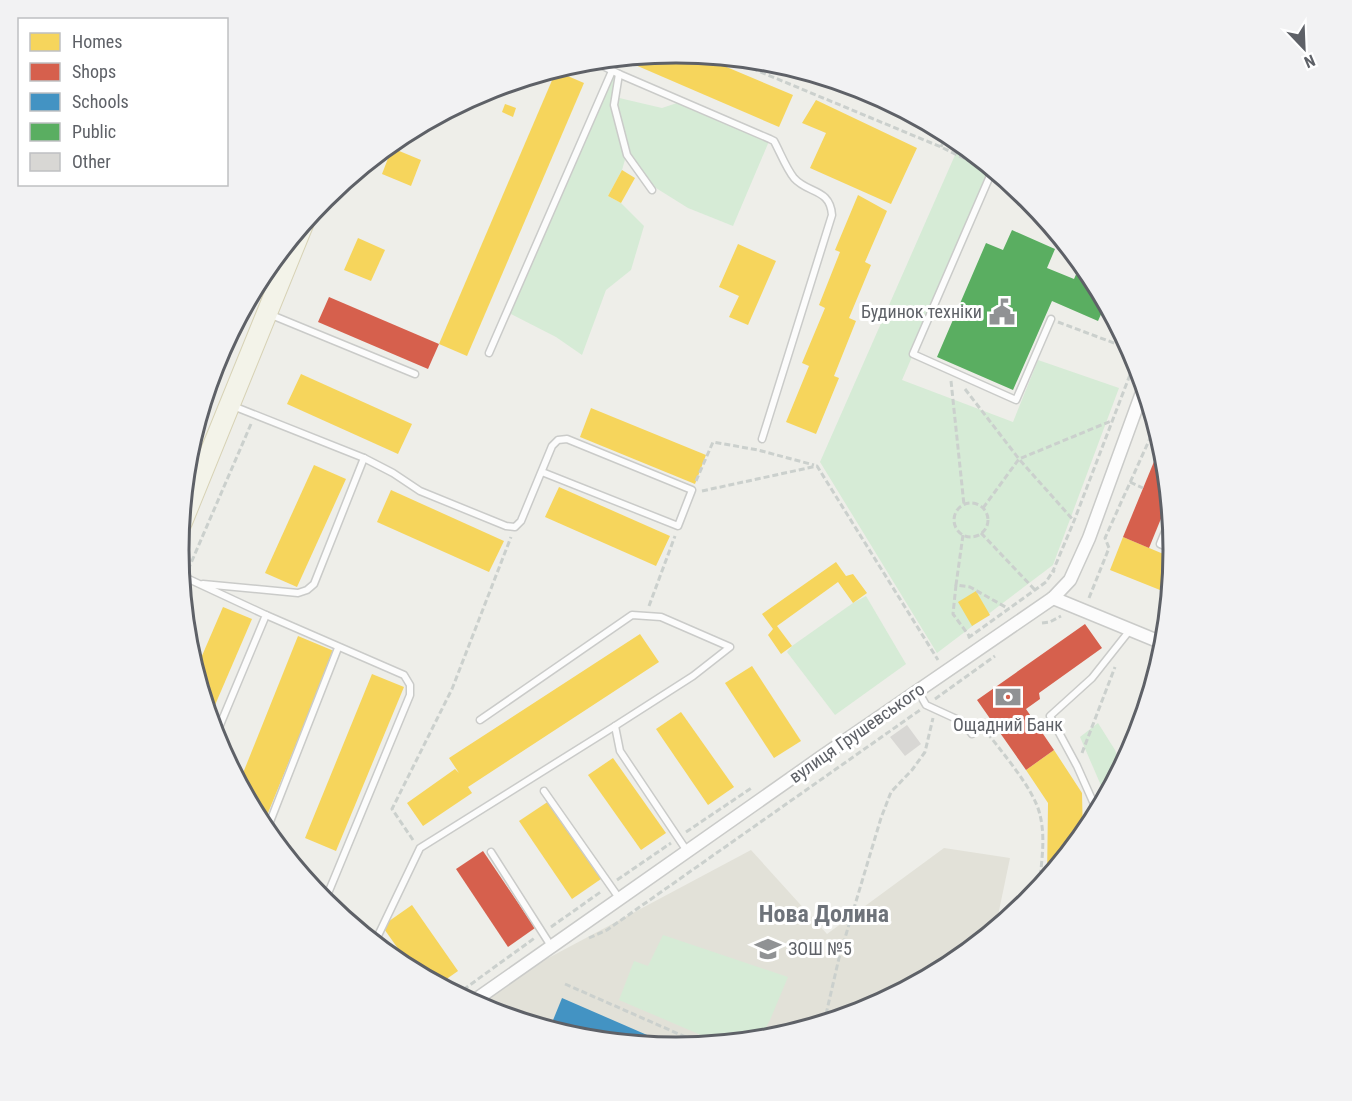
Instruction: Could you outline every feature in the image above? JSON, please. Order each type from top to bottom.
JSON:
[{"type":"main road","points":[[192,498],[293,249]]},
{"type":"street","name":"вулиця Грушевського","points":[[480,997],[1053,598],[1071,580],[1089,538],[1140,399]]},
{"type":"street","points":[[1053,598],[1155,640]]},
{"type":"lane","points":[[607,68],[774,141],[795,179],[826,198],[832,206],[832,215],[762,439]]},
{"type":"lane","points":[[615,72],[614,105],[627,155],[652,190]]},
{"type":"lane","points":[[489,353],[615,72]]},
{"type":"lane","points":[[989,177],[913,354],[1016,400],[1051,319]]},
{"type":"lane","points":[[267,313],[415,374]]},
{"type":"lane","points":[[230,405],[364,458],[393,473],[420,491],[506,526],[515,526],[521,521],[552,446],[558,440],[567,439],[692,490],[678,526],[542,472]]},
{"type":"lane","points":[[203,584],[298,593],[308,590],[314,584],[364,458]]},
{"type":"lane","points":[[190,579],[338,648],[404,675],[410,684],[410,695],[328,892]]},
{"type":"lane","points":[[221,724],[266,615]]},
{"type":"lane","points":[[378,936],[420,848],[615,726],[693,675],[730,647],[661,617],[632,615],[480,720]]},
{"type":"lane","points":[[1093,802],[1050,716],[1092,678],[1130,630]]},
{"type":"lane","points":[[271,820],[338,648]]},
{"type":"lane","points":[[918,691],[926,705],[963,722],[972,734]]},
{"type":"lane","points":[[615,726],[620,751],[687,851]]},
{"type":"lane","points":[[544,791],[619,898]]},
{"type":"lane","points":[[491,852],[551,946]]},
{"type":"path","points":[[756,70],[964,157]]},
{"type":"path","points":[[941,147],[943,142]]},
{"type":"path","points":[[1051,319],[1117,344]]},
{"type":"path","points":[[950,371],[1019,459],[1074,521]]},
{"type":"path","points":[[950,371],[964,505]]},
{"type":"path","points":[[1092,593],[1053,571],[1130,374]]},
{"type":"path","points":[[189,562],[255,415]]},
{"type":"path","points":[[982,508],[1019,459],[1112,421]]},
{"type":"path","points":[[690,494],[713,442],[758,450],[817,466],[938,660]]},
{"type":"path","points":[[690,494],[817,466]]},
{"type":"path","points":[[1130,482],[1143,488]]},
{"type":"path","points":[[974,503],[982,508],[987,521],[986,528],[972,537],[963,535],[956,529],[954,520],[956,511],[964,505],[974,503]]},
{"type":"path","points":[[420,848],[392,808],[452,690],[515,526]]},
{"type":"path","points":[[645,616],[678,526]]},
{"type":"path","points":[[981,533],[1035,590]]},
{"type":"path","points":[[963,535],[953,614],[970,637]]},
{"type":"path","points":[[956,585],[970,587],[1009,609]]},
{"type":"path","points":[[1077,766],[1117,661]]},
{"type":"path","points":[[826,1014],[839,958],[880,818],[891,792],[925,752],[936,709]]},
{"type":"path","points":[[982,726],[1024,781],[1040,814],[1043,847],[1040,875]]},
{"type":"path","points":[[565,984],[687,1038]]},
{"type":"shaded area","name":"ЗОШ №5","points":[[944,848],[1010,858],[998,916],[973,937],[920,973],[892,988],[833,1012],[802,1021],[740,1034],[676,1038],[644,1037],[581,1029],[519,1012],[478,996],[751,850],[827,934]]},
{"type":"green space","points":[[612,71],[619,74],[615,97],[662,108],[683,101],[770,139],[733,226],[688,208],[648,183],[626,156],[622,170],[608,196],[621,203],[644,226],[631,270],[606,290],[582,355],[556,337],[507,312]]},
{"type":"green space","points":[[956,152],[989,178],[902,380],[1013,422],[1038,360],[1119,388],[1053,565],[937,653],[820,462]]},
{"type":"green space","points":[[866,596],[906,664],[835,715],[787,652],[792,646]]},
{"type":"green space","points":[[1098,723],[1115,750],[1117,756],[1102,787],[1080,737]]},
{"type":"green space","points":[[663,935],[788,977],[764,1030],[706,1037],[619,1000],[634,961],[648,966]]},
{"type":"building: Homes","points":[[676,63],[723,65],[793,95],[779,127],[635,65]]},
{"type":"building: Homes","points":[[567,76],[584,83],[467,356],[439,344],[552,79]]},
{"type":"building: Homes","points":[[816,100],[917,148],[891,204],[810,168],[826,133],[802,123]]},
{"type":"building: Homes","points":[[505,104],[516,108],[513,117],[502,112]]},
{"type":"building: Homes","points":[[398,150],[421,160],[411,186],[382,174],[389,157]]},
{"type":"building: Homes","points":[[622,170],[635,178],[621,203],[608,196]]},
{"type":"building: Homes","points":[[858,195],[887,211],[865,262],[871,265],[849,318],[856,321],[834,376],[839,378],[816,434],[786,422],[809,366],[802,363],[825,308],[819,305],[840,252],[835,250]]},
{"type":"building: Homes","points":[[358,238],[385,250],[371,281],[344,270]]},
{"type":"building: Homes","points":[[738,244],[776,261],[748,325],[729,317],[739,296],[719,287]]},
{"type":"building: Homes","points":[[301,374],[412,424],[398,454],[287,404]]},
{"type":"building: Homes","points":[[591,408],[706,455],[695,484],[580,437]]},
{"type":"building: Homes","points":[[314,465],[346,479],[297,587],[265,573]]},
{"type":"building: Homes","points":[[559,487],[670,536],[656,566],[545,517]]},
{"type":"building: Homes","points":[[391,490],[504,541],[489,572],[377,522]]},
{"type":"building: Homes","points":[[1123,537],[1164,554],[1161,590],[1110,570]]},
{"type":"building: Homes","points":[[836,562],[846,576],[853,574],[867,593],[853,603],[838,582],[777,626],[792,646],[781,654],[768,635],[773,629],[762,614]]},
{"type":"building: Homes","points":[[976,591],[990,615],[972,626],[958,602]]},
{"type":"building: Homes","points":[[223,607],[252,619],[214,707],[201,658]]},
{"type":"building: Homes","points":[[640,634],[659,662],[468,787],[472,793],[423,826],[407,803],[455,769],[459,773],[449,758]]},
{"type":"building: Homes","points":[[298,636],[334,651],[267,815],[243,773]]},
{"type":"building: Homes","points":[[752,666],[801,741],[774,758],[725,683]]},
{"type":"building: Homes","points":[[372,674],[404,687],[336,851],[305,838]]},
{"type":"building: Homes","points":[[681,712],[734,787],[708,805],[656,729]]},
{"type":"building: Homes","points":[[1054,750],[1082,793],[1083,818],[1047,867],[1048,803],[1026,770]]},
{"type":"building: Homes","points":[[613,758],[666,833],[641,850],[588,775]]},
{"type":"building: Homes","points":[[549,801],[601,879],[572,899],[519,821]]},
{"type":"building: Homes","points":[[412,905],[458,971],[445,980],[432,973],[401,953],[382,926]]},
{"type":"building: Shops","points":[[329,297],[439,344],[428,369],[318,322]]},
{"type":"building: Shops","points":[[1155,460],[1162,517],[1149,548],[1123,537]]},
{"type":"building: Shops","points":[[1085,624],[1102,648],[1039,693],[1040,699],[1026,709],[1054,750],[1026,770],[977,700]]},
{"type":"building: Shops","points":[[483,851],[535,928],[508,947],[456,869]]},
{"type":"building: Schools","points":[[562,998],[652,1037],[612,1034],[552,1022]]},
{"type":"building: Public","name":"Будинок техніки","points":[[1012,230],[1055,249],[1047,268],[1074,279],[1076,273],[1101,313],[1098,321],[1052,301],[1013,390],[937,357],[986,243],[1003,250]]},
{"type":"building: Other","points":[[907,725],[921,744],[905,756],[890,737]]},
{"type":"place","name":"Будинок техніки","points":[[1002,312]]},
{"type":"place","name":"Ощадний Банк","points":[[1008,697]]},
{"type":"place","name":"ЗОШ №5","points":[[768,949]]},
{"type":"district","name":"Нова Долина","points":[[824,914]]}]
